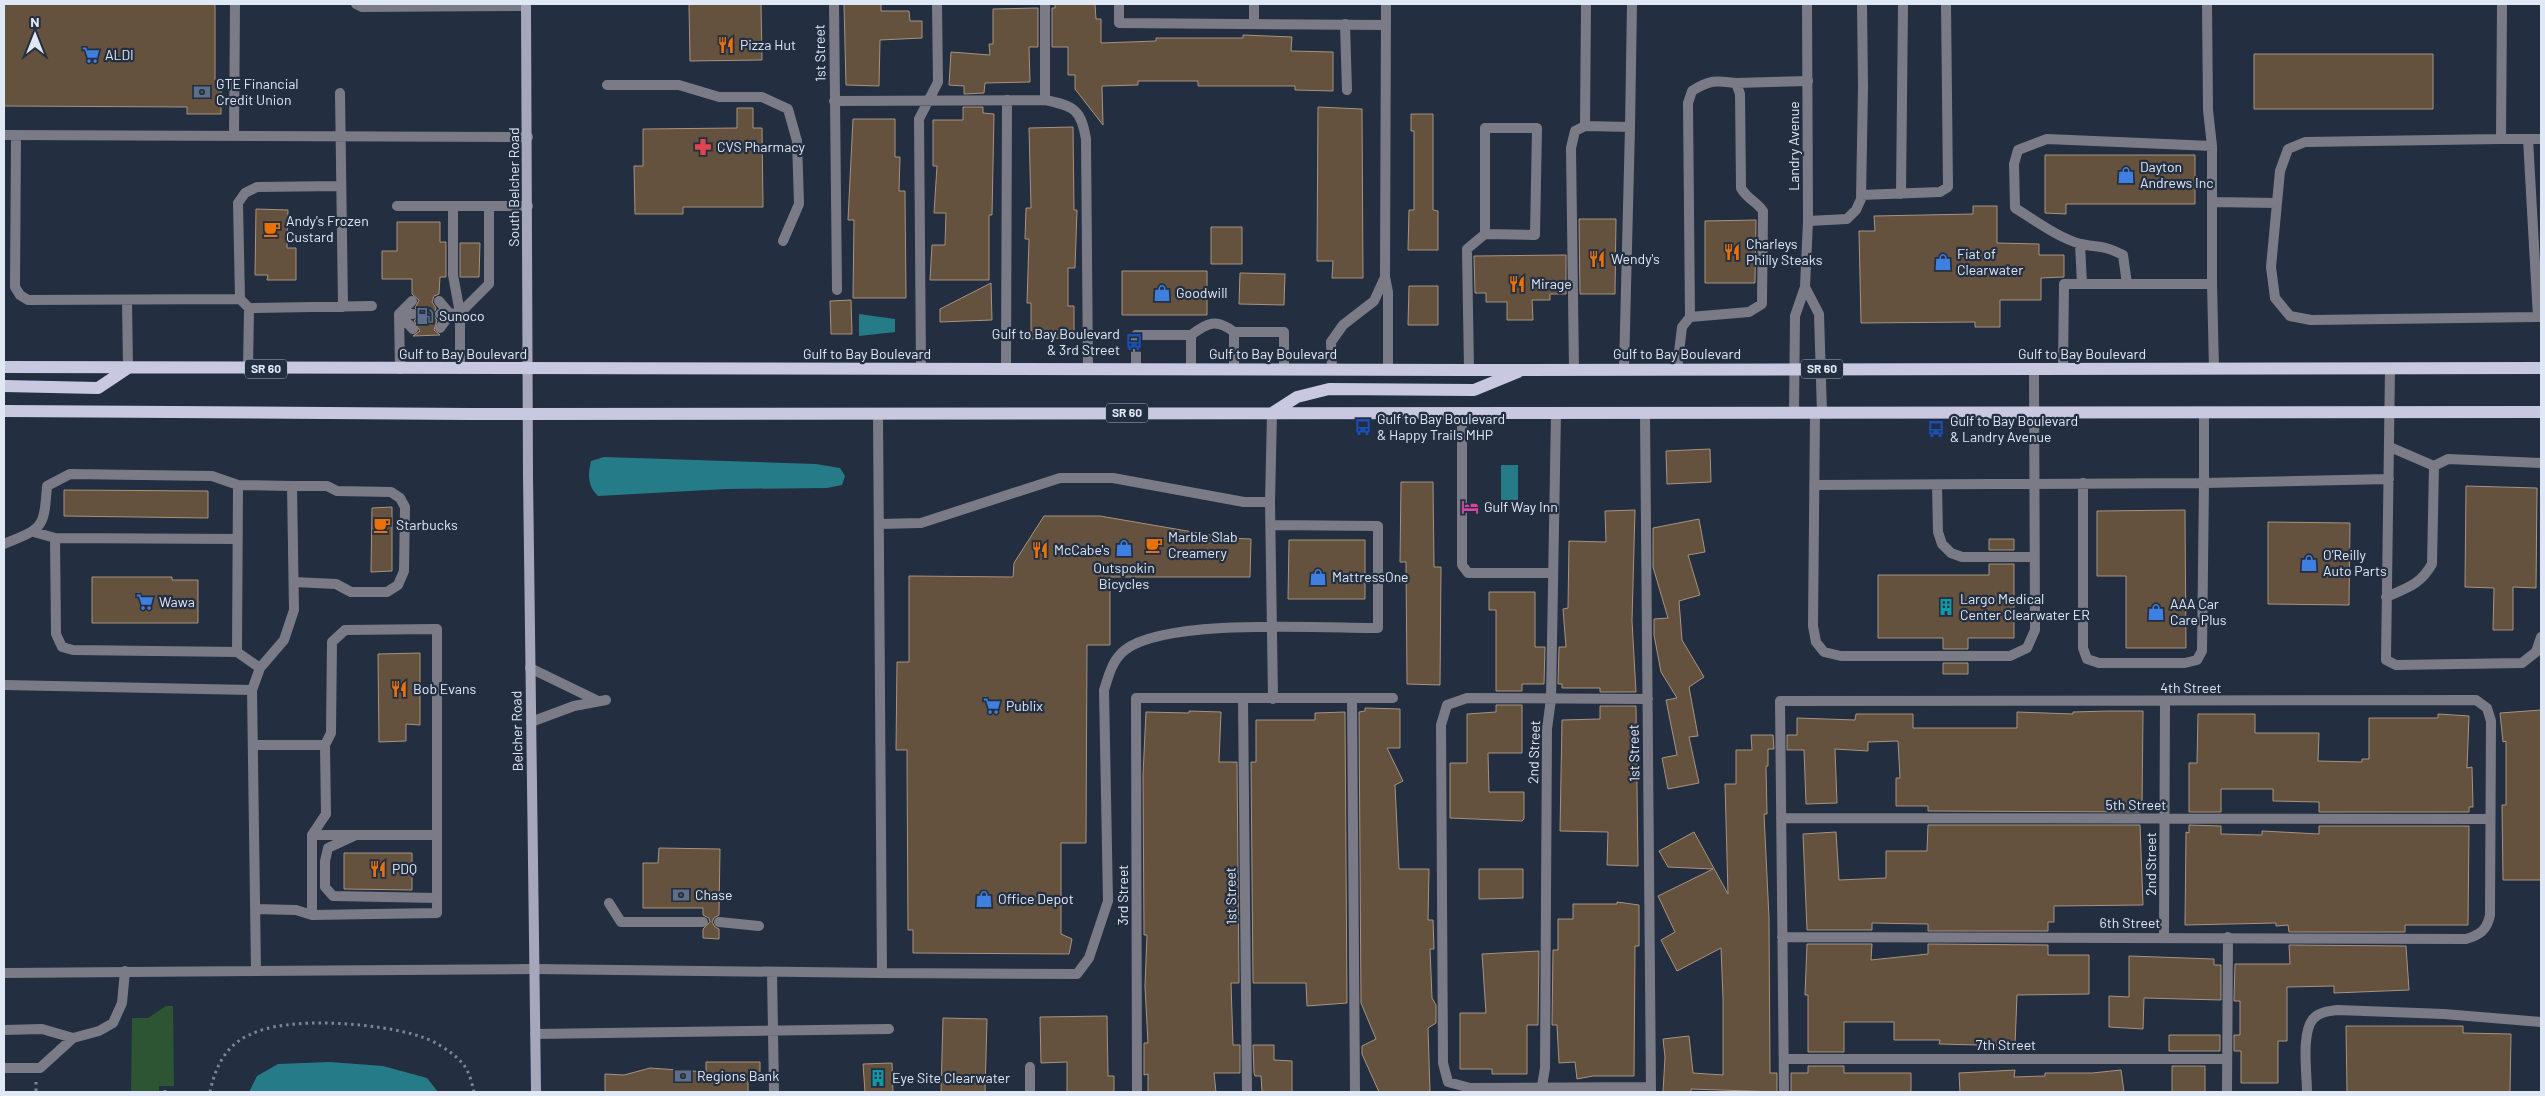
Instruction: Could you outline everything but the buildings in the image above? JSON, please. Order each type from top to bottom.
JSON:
[{"type":"main road","name":"South Belcher Road","points":[[526,5],[529,369]]},
{"type":"main road","name":"Gulf to Bay Boulevard","points":[[4,367],[1388,370],[2541,368]]},
{"type":"main road","points":[[4,386],[98,388],[128,368]]},
{"type":"main road","name":"Belcher Road","points":[[529,369],[530,722],[536,1092]]},
{"type":"main road","points":[[1272,413],[1297,397],[1329,389],[1474,390],[1528,369]]},
{"type":"main road","name":"SR 60","points":[[4,411],[878,414],[2541,412]]},
{"type":"street","points":[[234,136],[235,4]]},
{"type":"street","points":[[356,4],[362,7],[526,5]]},
{"type":"street","name":"1st Street","points":[[834,4],[837,290]]},
{"type":"street","points":[[921,369],[919,119],[938,82],[937,4]]},
{"type":"street","points":[[1045,4],[1045,100]]},
{"type":"street","points":[[1119,4],[1119,23],[1386,25]]},
{"type":"street","points":[[1254,4],[1254,24]]},
{"type":"street","points":[[1386,4],[1385,277],[1388,292],[1388,370]]},
{"type":"street","points":[[1584,126],[1586,4]]},
{"type":"street","points":[[1624,369],[1632,4]]},
{"type":"street","name":"Landry Avenue","points":[[1794,412],[1794,316],[1805,288],[1808,221],[1807,4]]},
{"type":"street","points":[[1808,221],[1847,219],[1856,210],[1860,195],[1863,87],[1862,4]]},
{"type":"street","points":[[1902,194],[1903,4]]},
{"type":"street","points":[[1860,195],[1940,192],[1948,187],[1946,4]]},
{"type":"street","points":[[2208,4],[2208,110],[2212,146],[2214,369]]},
{"type":"street","points":[[2501,139],[2502,4]]},
{"type":"street","points":[[1345,24],[1347,90]]},
{"type":"street","points":[[1677,369],[1682,327],[1690,317],[1688,103],[1692,91],[1702,84],[1716,80],[1736,83],[1808,81]]},
{"type":"street","points":[[1690,317],[1749,312],[1762,304],[1763,211],[1758,204],[1746,198],[1741,188],[1740,94],[1736,83]]},
{"type":"street","points":[[607,85],[679,85],[719,97],[762,97],[788,109],[797,141],[798,204],[783,241]]},
{"type":"street","points":[[340,93],[343,307]]},
{"type":"street","points":[[1006,369],[1007,100]]},
{"type":"street","points":[[834,101],[1045,100],[1065,104],[1082,118],[1086,139],[1088,369]]},
{"type":"street","points":[[1574,369],[1571,148],[1575,131],[1584,126],[1630,127]]},
{"type":"street","points":[[1468,370],[1467,249],[1485,234],[1535,235],[1536,128],[1485,128],[1485,234]]},
{"type":"street","points":[[4,135],[528,136]]},
{"type":"street","points":[[16,135],[15,288],[20,295],[28,300],[240,299]]},
{"type":"street","points":[[2127,284],[2123,255],[2106,247],[2080,244],[2036,222],[2014,208],[2014,164],[2018,150],[2047,139],[2212,146]]},
{"type":"street","points":[[2528,139],[2540,317],[2311,320],[2290,316],[2275,298],[2272,274],[2277,202],[2280,171],[2288,149],[2305,142],[2501,139],[2528,139],[2541,139]]},
{"type":"street","points":[[341,186],[257,187],[245,193],[238,202],[240,299],[249,308],[372,306]]},
{"type":"street","points":[[2212,202],[2277,202]]},
{"type":"street","points":[[397,206],[528,206]]},
{"type":"street","points":[[453,206],[453,274],[450,314],[460,369]]},
{"type":"street","points":[[440,328],[450,314],[489,284],[489,206]]},
{"type":"street","points":[[2080,244],[2082,284]]},
{"type":"street","points":[[1332,369],[1331,342],[1343,325],[1374,301],[1385,277]]},
{"type":"street","points":[[2062,369],[2064,284],[2212,284]]},
{"type":"street","points":[[1805,288],[1819,314],[1821,369],[1815,485],[1813,626],[1816,642],[1824,652],[1841,656],[2010,656],[2027,648],[2035,630],[2034,369]]},
{"type":"street","points":[[127,300],[128,368]]},
{"type":"street","points":[[400,369],[400,314],[412,301]]},
{"type":"street","points":[[439,301],[450,314]]},
{"type":"street","points":[[248,369],[249,308]]},
{"type":"street","points":[[400,314],[413,314]]},
{"type":"street","points":[[400,314],[413,329]]},
{"type":"street","points":[[1136,369],[1136,335],[1190,335],[1206,324],[1224,324],[1234,332],[1284,332],[1284,369]]},
{"type":"street","points":[[1234,332],[1234,369]]},
{"type":"street","points":[[1190,335],[1190,369]]},
{"type":"street","points":[[2390,368],[2391,412],[2386,660],[2396,665],[2522,663],[2536,652],[2541,637]]},
{"type":"street","points":[[1272,413],[1270,502],[1273,699]]},
{"type":"street","points":[[1462,413],[1462,565],[1468,573],[1552,573]]},
{"type":"street","name":"2nd Street","points":[[1541,1090],[1545,1068],[1547,729],[1551,699],[1556,413]]},
{"type":"street","points":[[2083,483],[2084,648],[2087,659],[2099,663],[2185,663],[2197,660],[2202,651],[2204,413]]},
{"type":"street","points":[[878,414],[882,973]]},
{"type":"street","name":"1st Street","points":[[1645,414],[1651,1090]]},
{"type":"street","points":[[2390,447],[2434,466],[2448,459],[2541,463]]},
{"type":"street","points":[[2386,597],[2413,586],[2424,577],[2432,564],[2434,466]]},
{"type":"street","points":[[4,544],[34,532],[45,514],[47,486],[70,474],[212,476],[238,485],[327,486],[337,491],[391,492],[400,498],[405,507],[404,571],[398,585],[386,592],[351,592],[336,584],[294,582]]},
{"type":"street","points":[[879,524],[921,523],[1060,478],[1113,478],[1244,502],[1270,502]]},
{"type":"street","points":[[1815,485],[2204,483],[2389,478]]},
{"type":"street","points":[[237,652],[238,485]]},
{"type":"street","points":[[1937,485],[1938,532],[1942,544],[1951,553],[1962,557],[2034,557]]},
{"type":"street","points":[[256,971],[252,690],[260,668],[284,640],[294,610],[292,486]]},
{"type":"street","points":[[4,973],[535,969],[1076,974],[1089,958],[1108,901],[1104,690],[1112,665],[1125,650],[1156,636],[1205,629],[1378,628],[1378,526],[1271,525]]},
{"type":"street","points":[[34,532],[55,538],[238,538]]},
{"type":"street","points":[[55,538],[56,634],[62,647],[74,650],[237,652],[260,668]]},
{"type":"street","points":[[256,909],[296,910],[312,915],[437,913],[437,629],[345,630],[332,642],[332,733],[325,745],[326,814],[312,835],[312,915]]},
{"type":"street","points":[[530,668],[601,700],[530,722]]},
{"type":"street","points":[[4,685],[252,690]]},
{"type":"street","name":"3rd Street","points":[[1136,1092],[1136,698],[1243,699]]},
{"type":"street","points":[[1352,698],[1355,1092]]},
{"type":"street","points":[[1243,699],[1393,698]]},
{"type":"street","points":[[1648,699],[1467,698],[1447,705],[1440,725],[1444,1063],[1448,1082],[1470,1088],[1651,1090]]},
{"type":"street","name":"1st Street","points":[[1243,699],[1247,1092]]},
{"type":"street","name":"4th Street","points":[[1781,818],[1780,701],[2165,702],[2476,700],[2487,708],[2491,721],[2490,915],[2484,931],[2477,936]]},
{"type":"street","name":"2nd Street","points":[[2164,937],[2165,702]]},
{"type":"street","points":[[254,744],[325,745]]},
{"type":"street","points":[[1781,818],[1784,1092]]},
{"type":"street","name":"5th Street","points":[[1781,818],[2490,820]]},
{"type":"street","points":[[312,835],[438,835]]},
{"type":"street","points":[[356,835],[328,848],[325,861],[325,887],[333,896],[437,898]]},
{"type":"street","points":[[609,903],[621,922],[703,922]]},
{"type":"street","points":[[719,922],[759,926]]},
{"type":"street","name":"6th Street","points":[[1782,937],[2466,938],[2477,936]]},
{"type":"street","points":[[2227,1092],[2228,937]]},
{"type":"street","points":[[4,1068],[40,1068],[73,1038],[99,1031],[113,1023],[122,1003],[125,971]]},
{"type":"street","points":[[772,972],[774,1092]]},
{"type":"street","points":[[2307,1092],[2308,1028],[2314,1018],[2325,1012],[2338,1010],[2444,1014],[2541,1022]]},
{"type":"street","points":[[4,1030],[42,1029],[73,1038]]},
{"type":"street","points":[[535,1034],[889,1029]]},
{"type":"street","name":"7th Street","points":[[1784,1059],[2228,1059]]},
{"type":"street","points":[[1030,1067],[1030,1092]]},
{"type":"path","points":[[210,1092],[213,1076],[221,1058],[233,1045],[248,1035],[269,1028],[316,1023],[380,1028],[424,1037],[448,1052],[463,1065],[474,1092]]},
{"type":"shaded area","points":[[859,314],[895,319],[895,332],[859,336]]},
{"type":"shaded area","points":[[604,457],[816,464],[840,468],[845,476],[842,485],[827,488],[726,489],[598,496],[590,484],[590,466],[591,461]]},
{"type":"shaded area","points":[[1501,465],[1518,465],[1518,500],[1501,500]]},
{"type":"shaded area","points":[[166,1006],[173,1006],[174,1086],[159,1086],[159,1092],[131,1092],[132,1018],[148,1018]]},
{"type":"shaded area","points":[[330,1062],[383,1066],[427,1078],[438,1092],[249,1092],[257,1076],[278,1064]]},
{"type":"place","name":"Pizza Hut","points":[[726,45]]},
{"type":"place","name":"ALDI","points":[[91,55]]},
{"type":"place","name":"GTE Financial Credit Union","points":[[202,92]]},
{"type":"place","name":"CVS Pharmacy","points":[[703,147]]},
{"type":"place","name":"Dayton Andrews Inc","points":[[2126,175]]},
{"type":"place","name":"Andy's Frozen Custard","points":[[272,229]]},
{"type":"place","name":"Charleys Philly Steaks","points":[[1732,252]]},
{"type":"place","name":"Wendy's","points":[[1597,259]]},
{"type":"place","name":"Fiat of Clearwater","points":[[1943,262]]},
{"type":"place","name":"Mirage","points":[[1517,284]]},
{"type":"place","name":"Goodwill","points":[[1162,293]]},
{"type":"place","name":"Sunoco","points":[[425,316]]},
{"type":"place","name":"Gulf to Bay Boulevard & 3rd Street","points":[[1134,342]]},
{"type":"place","name":"Gulf to Bay Boulevard & Happy Trails MHP","points":[[1363,427]]},
{"type":"place","name":"Gulf to Bay Boulevard & Landry Avenue","points":[[1936,429]]},
{"type":"place","name":"Gulf Way Inn","points":[[1470,507]]},
{"type":"place","name":"Starbucks","points":[[382,525]]},
{"type":"place","name":"Marble Slab Creamery","points":[[1154,545]]},
{"type":"place","name":"Outspokin Bicycles","points":[[1124,548]]},
{"type":"place","name":"McCabe's","points":[[1040,550]]},
{"type":"place","name":"O'Reilly Auto Parts","points":[[2309,563]]},
{"type":"place","name":"MattressOne","points":[[1318,577]]},
{"type":"place","name":"Wawa","points":[[145,602]]},
{"type":"place","name":"Largo Medical Center Clearwater ER","points":[[1946,607]]},
{"type":"place","name":"AAA Car Care Plus","points":[[2156,612]]},
{"type":"place","name":"Bob Evans","points":[[399,689]]},
{"type":"place","name":"Publix","points":[[992,706]]},
{"type":"place","name":"PDQ","points":[[378,869]]},
{"type":"place","name":"Chase","points":[[681,895]]},
{"type":"place","name":"Office Depot","points":[[984,899]]},
{"type":"place","name":"Regions Bank","points":[[683,1076]]},
{"type":"place","name":"Eye Site Clearwater","points":[[878,1078]]}]
